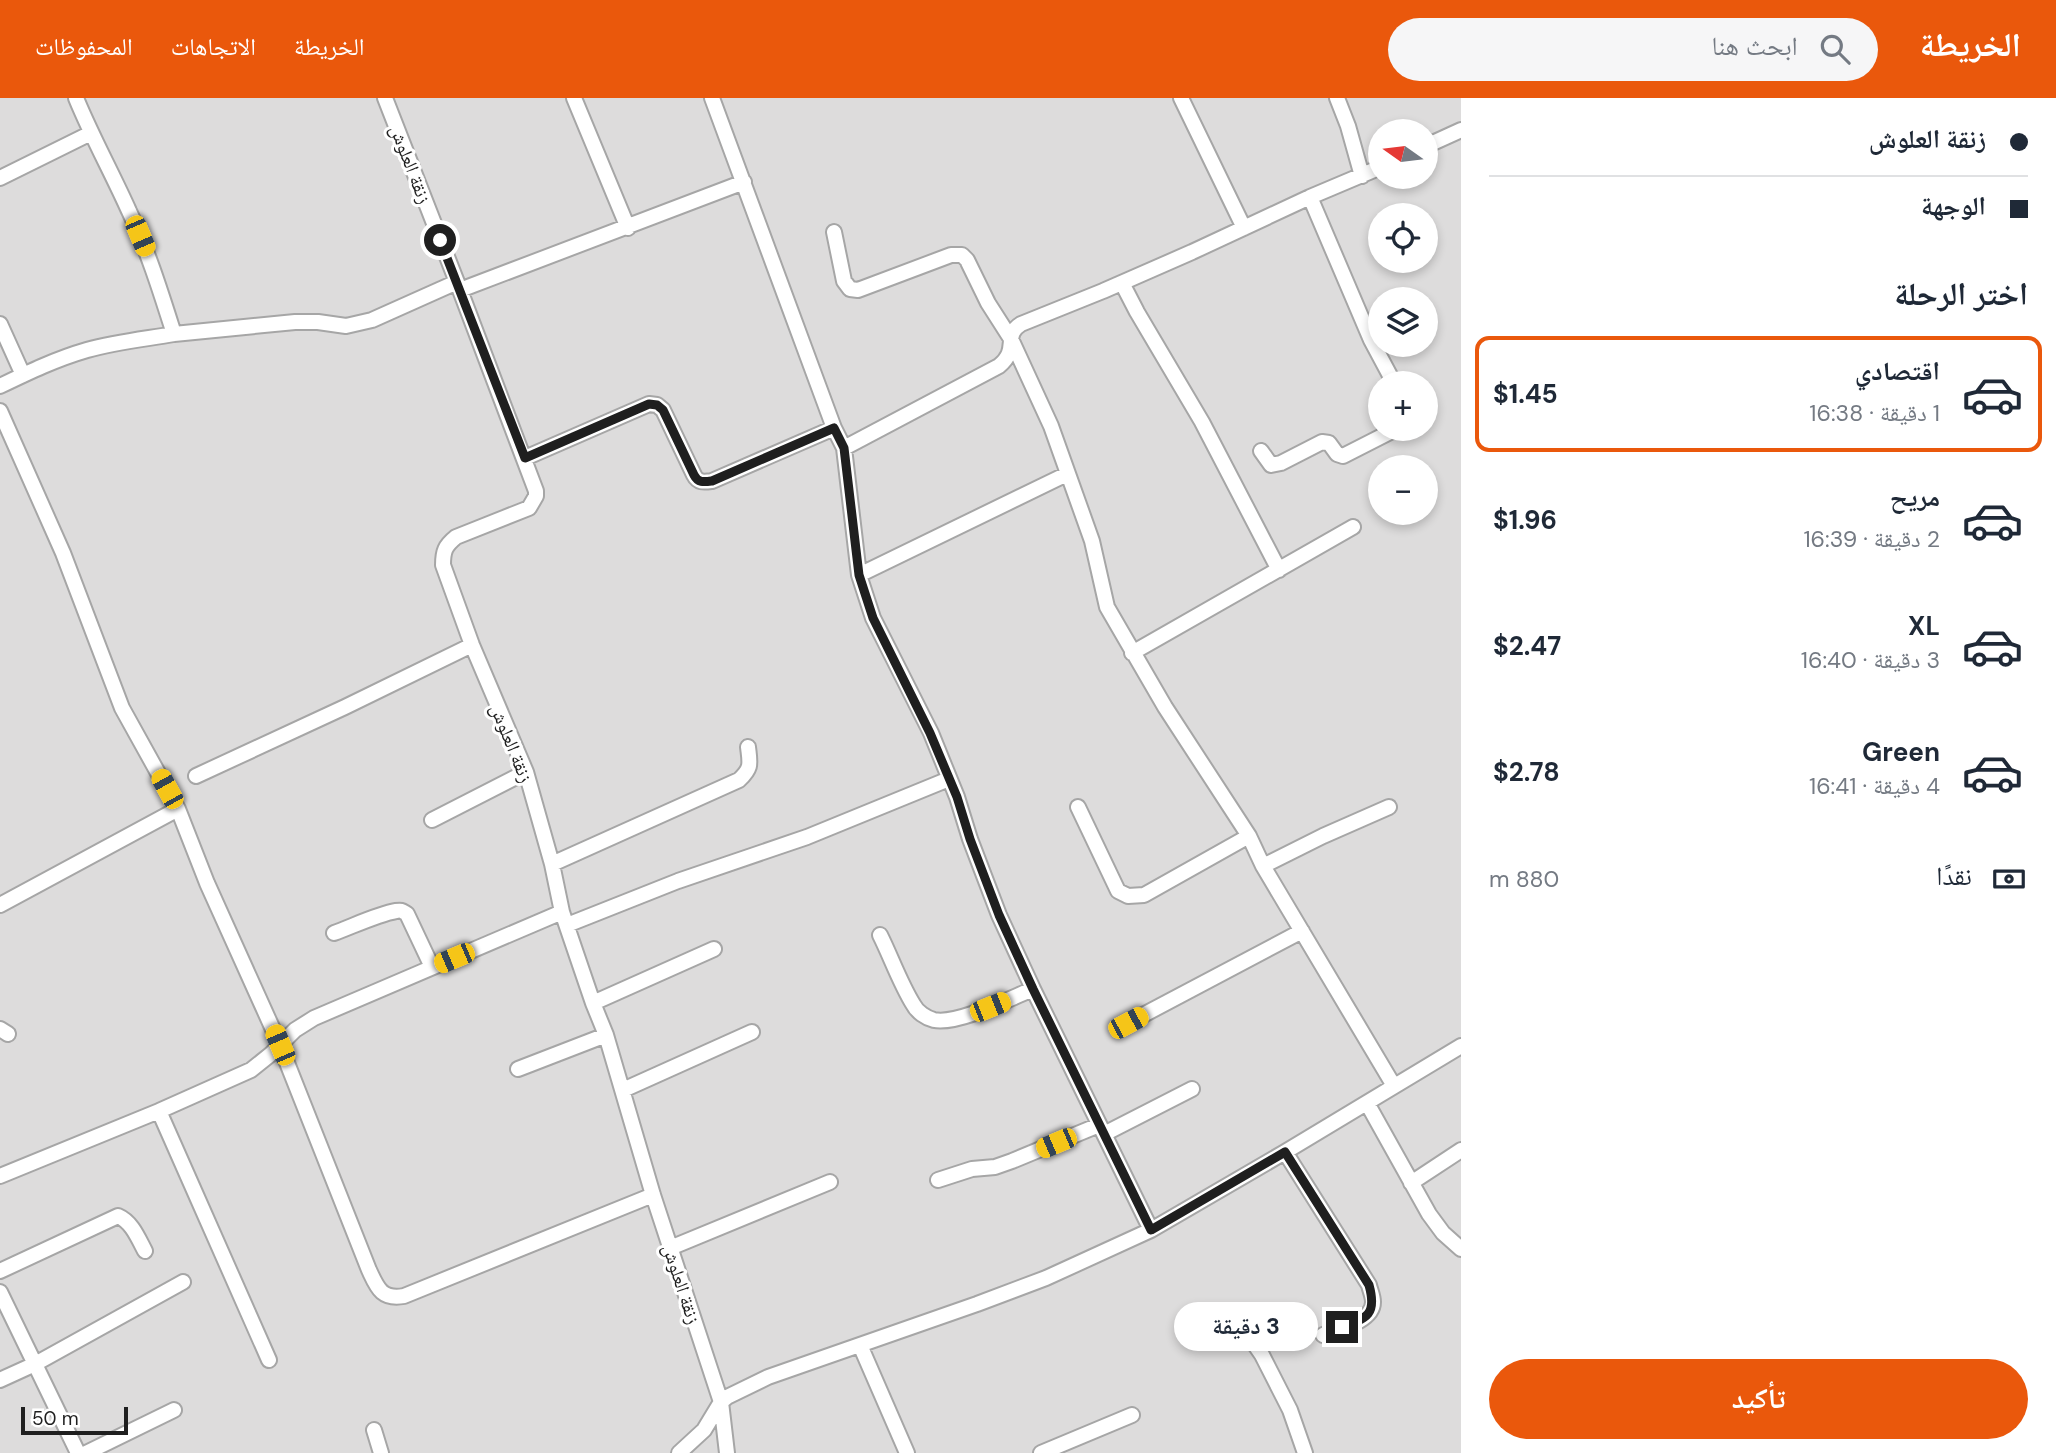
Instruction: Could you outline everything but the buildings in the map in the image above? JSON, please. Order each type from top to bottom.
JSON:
[{"type":"street","points":[[76,98],[140,236],[174,334]]},
{"type":"street","name":"زنقة العلوش","points":[[385,98],[536,491],[529,508],[456,537],[447,544],[443,552],[443,565],[472,645],[526,772],[564,918],[606,1035],[653,1195],[721,1402],[727,1453]]},
{"type":"street","points":[[574,98],[628,228]]},
{"type":"street","points":[[712,98],[834,428],[844,448],[859,575],[873,618],[930,733],[999,915],[1151,1230]]},
{"type":"street","points":[[1181,98],[1244,228]]},
{"type":"street","points":[[1336,98],[1348,126],[1362,176]]},
{"type":"street","points":[[1438,141],[1461,130]]},
{"type":"street","points":[[0,178],[90,133]]},
{"type":"street","points":[[844,448],[999,366],[1010,355],[1014,328],[1021,324],[1122,283],[1368,173]]},
{"type":"street","points":[[0,386],[41,366],[89,349],[116,343],[174,334],[295,322],[357,325],[459,286],[628,228],[744,182]]},
{"type":"street","points":[[1310,197],[1371,340],[1388,371]]},
{"type":"street","points":[[834,232],[841,271],[850,289],[858,290],[951,255],[962,255],[967,260],[988,303],[1011,339],[1051,426],[1096,552],[1107,607],[1165,707],[1249,836],[1263,866],[1394,1086]]},
{"type":"street","points":[[1122,283],[1202,422],[1279,570]]},
{"type":"street","points":[[0,324],[23,375]]},
{"type":"street","points":[[525,458],[649,404],[657,405],[663,410],[696,480],[702,482],[712,481],[834,428]]},
{"type":"street","points":[[0,411],[63,553],[122,708],[178,809],[207,883],[280,1045],[378,1288],[394,1298],[404,1296],[653,1195]]},
{"type":"street","points":[[1261,451],[1271,465],[1281,463],[1322,442],[1329,443],[1337,454],[1343,456],[1372,441]]},
{"type":"street","points":[[859,575],[1067,474]]},
{"type":"street","points":[[1132,653],[1353,527]]},
{"type":"street","points":[[196,776],[472,645]]},
{"type":"street","points":[[552,864],[739,780],[748,772],[748,747]]},
{"type":"street","points":[[432,820],[526,772]]},
{"type":"street","points":[[0,1177],[251,1070],[271,1055],[295,1030],[314,1018],[432,967],[564,918],[807,837],[949,779]]},
{"type":"street","points":[[1077,807],[1118,891],[1128,896],[1144,895],[1249,836]]},
{"type":"street","points":[[1263,866],[1389,807]]},
{"type":"street","points":[[0,905],[178,809]]},
{"type":"street","points":[[334,933],[398,911],[404,912],[432,967]]},
{"type":"street","points":[[1128,1023],[1302,931]]},
{"type":"street","points":[[880,935],[914,1006],[924,1016],[933,1020],[961,1017],[1033,989]]},
{"type":"street","points":[[593,1003],[713,949]]},
{"type":"street","points":[[623,1090],[752,1032]]},
{"type":"street","points":[[518,1069],[606,1035]]},
{"type":"street","points":[[679,1453],[704,1430],[727,1396],[768,1377],[1046,1278],[1151,1230],[1461,1046]]},
{"type":"street","points":[[938,1180],[972,1169],[995,1167],[1101,1130],[1192,1089]]},
{"type":"street","points":[[1367,1104],[1411,1183],[1443,1233],[1461,1249]]},
{"type":"street","points":[[159,1111],[269,1360]]},
{"type":"street","points":[[1411,1183],[1461,1150]]},
{"type":"street","points":[[1285,1152],[1369,1285],[1373,1300],[1372,1308],[1362,1320],[1323,1335]]},
{"type":"street","points":[[670,1248],[830,1182]]},
{"type":"street","points":[[0,1271],[118,1216],[132,1228],[145,1251]]},
{"type":"street","points":[[0,1380],[35,1364],[183,1282]]},
{"type":"street","points":[[0,1293],[78,1453]]},
{"type":"street","points":[[1235,1316],[1262,1355],[1290,1410],[1305,1453]]},
{"type":"street","points":[[860,1345],[906,1453]]},
{"type":"street","points":[[86,1453],[174,1410]]},
{"type":"street","points":[[1041,1453],[1132,1415]]},
{"type":"street","points":[[374,1430],[381,1453]]},
{"type":"shaded area","points":[[0,98],[1461,98],[1461,1453],[0,1453]]},
{"type":"route","points":[[440,240],[525,458],[649,404],[657,405],[663,410],[696,480],[702,482],[712,481],[834,428],[844,448],[859,575],[873,618],[930,733],[957,797],[999,915],[1151,1230],[1285,1152],[1369,1285],[1372,1308],[1362,1320],[1342,1327]]}]
